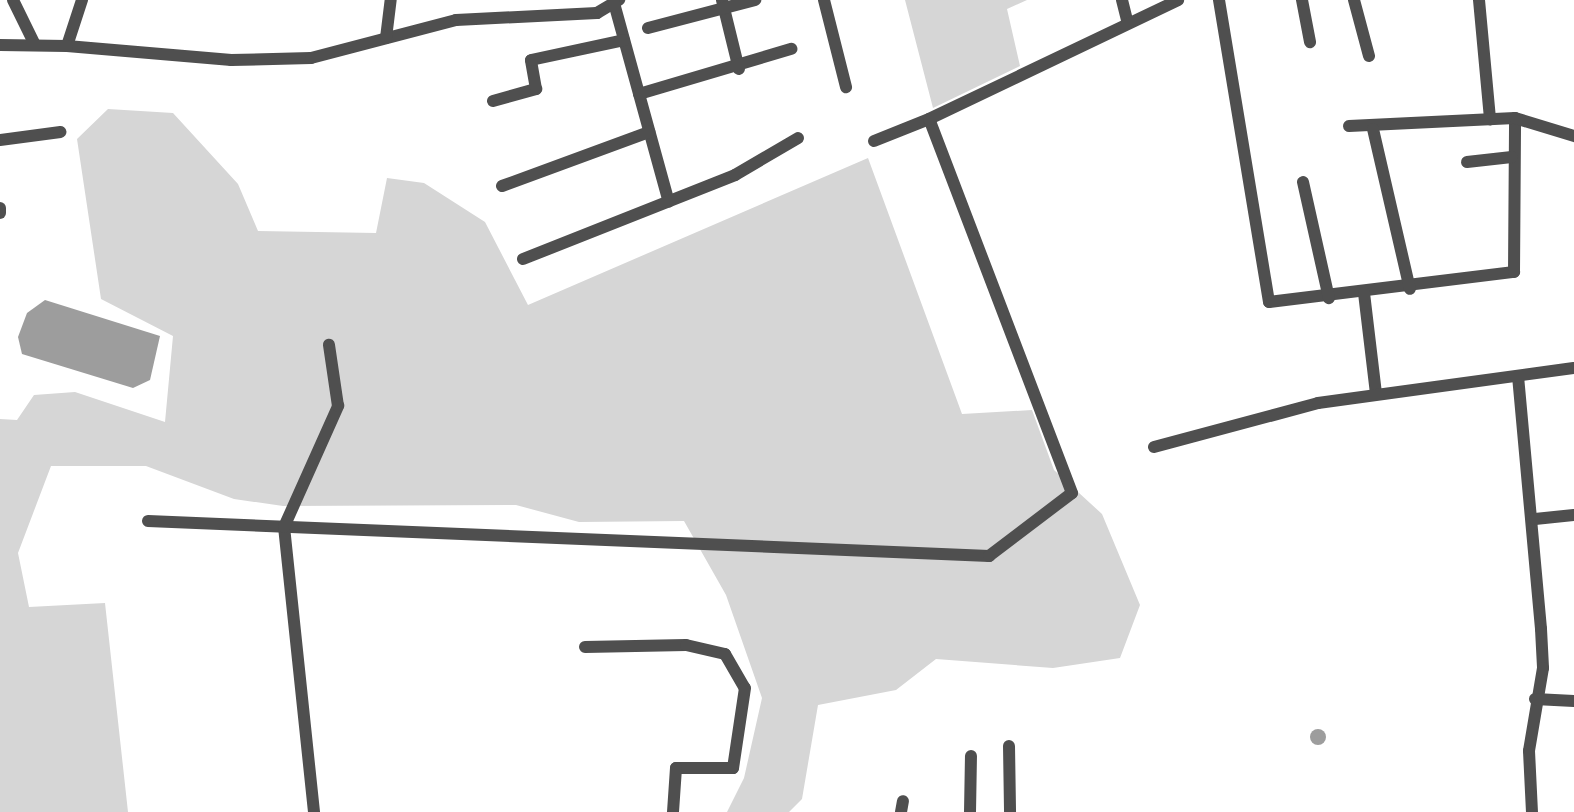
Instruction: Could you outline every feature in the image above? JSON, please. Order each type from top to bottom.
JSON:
[{"type":"street","points":[[13,0],[35,45]]},
{"type":"street","points":[[67,46],[82,0]]},
{"type":"street","points":[[386,38],[391,0]]},
{"type":"street","points":[[648,28],[723,4],[755,0]]},
{"type":"street","points":[[824,0],[846,87]]},
{"type":"street","points":[[1122,0],[1127,20]]},
{"type":"street","points":[[874,141],[929,118],[1127,20],[1178,0]]},
{"type":"street","points":[[1219,0],[1269,302],[1410,289],[1514,272],[1512,157],[1515,118]]},
{"type":"street","points":[[1302,0],[1310,42]]},
{"type":"street","points":[[1354,0],[1369,57]]},
{"type":"street","points":[[1479,0],[1490,119]]},
{"type":"street","points":[[0,46],[67,46],[258,60],[311,58],[456,20],[597,13],[616,1],[624,40],[669,202]]},
{"type":"street","points":[[723,4],[738,69]]},
{"type":"street","points":[[493,100],[536,89],[531,60],[624,40]]},
{"type":"street","points":[[639,94],[738,69],[792,50]]},
{"type":"street","points":[[148,521],[989,556],[1072,493],[929,118]]},
{"type":"street","points":[[1349,126],[1373,128],[1515,118],[1574,136]]},
{"type":"street","points":[[1373,128],[1410,289]]},
{"type":"street","points":[[0,140],[60,132]]},
{"type":"street","points":[[502,186],[649,132]]},
{"type":"street","points":[[523,259],[735,175],[798,138]]},
{"type":"street","points":[[1467,162],[1512,157]]},
{"type":"street","points":[[1303,182],[1329,298]]},
{"type":"street","points":[[0,208],[0,213]]},
{"type":"street","points":[[1364,293],[1376,393]]},
{"type":"street","points":[[314,812],[284,527],[338,406],[329,345]]},
{"type":"street","points":[[1154,447],[1376,393],[1574,368]]},
{"type":"street","points":[[1518,376],[1535,519],[1543,668],[1535,699],[1532,812]]},
{"type":"street","points":[[1535,519],[1574,515]]},
{"type":"street","points":[[586,647],[686,645],[725,654],[745,688],[733,768],[676,768],[673,812]]},
{"type":"street","points":[[1535,699],[1574,701]]},
{"type":"street","points":[[1009,746],[1010,812]]},
{"type":"street","points":[[970,812],[971,756]]},
{"type":"shaded area","points":[[905,0],[1027,0],[1007,9],[1020,66],[933,108]]},
{"type":"shaded area","points":[[108,109],[173,113],[238,184],[258,231],[376,233],[387,178],[424,183],[485,222],[528,305],[868,158],[962,414],[1032,410],[1054,470],[1102,514],[1140,605],[1120,658],[1053,668],[936,659],[896,690],[818,705],[802,799],[789,812],[727,812],[744,778],[762,698],[726,595],[684,521],[579,522],[516,505],[283,506],[234,499],[146,466],[51,466],[18,553],[29,607],[105,603],[128,812],[0,812],[0,419],[17,420],[34,395],[75,392],[165,422],[173,336],[101,299],[77,139]]},
{"type":"shaded area","points":[[45,300],[160,336],[150,380],[133,388],[22,354],[18,337],[27,313]]},
{"type":"shaded area","points":[[1318,729],[1326,737],[1318,745],[1310,737]]}]
